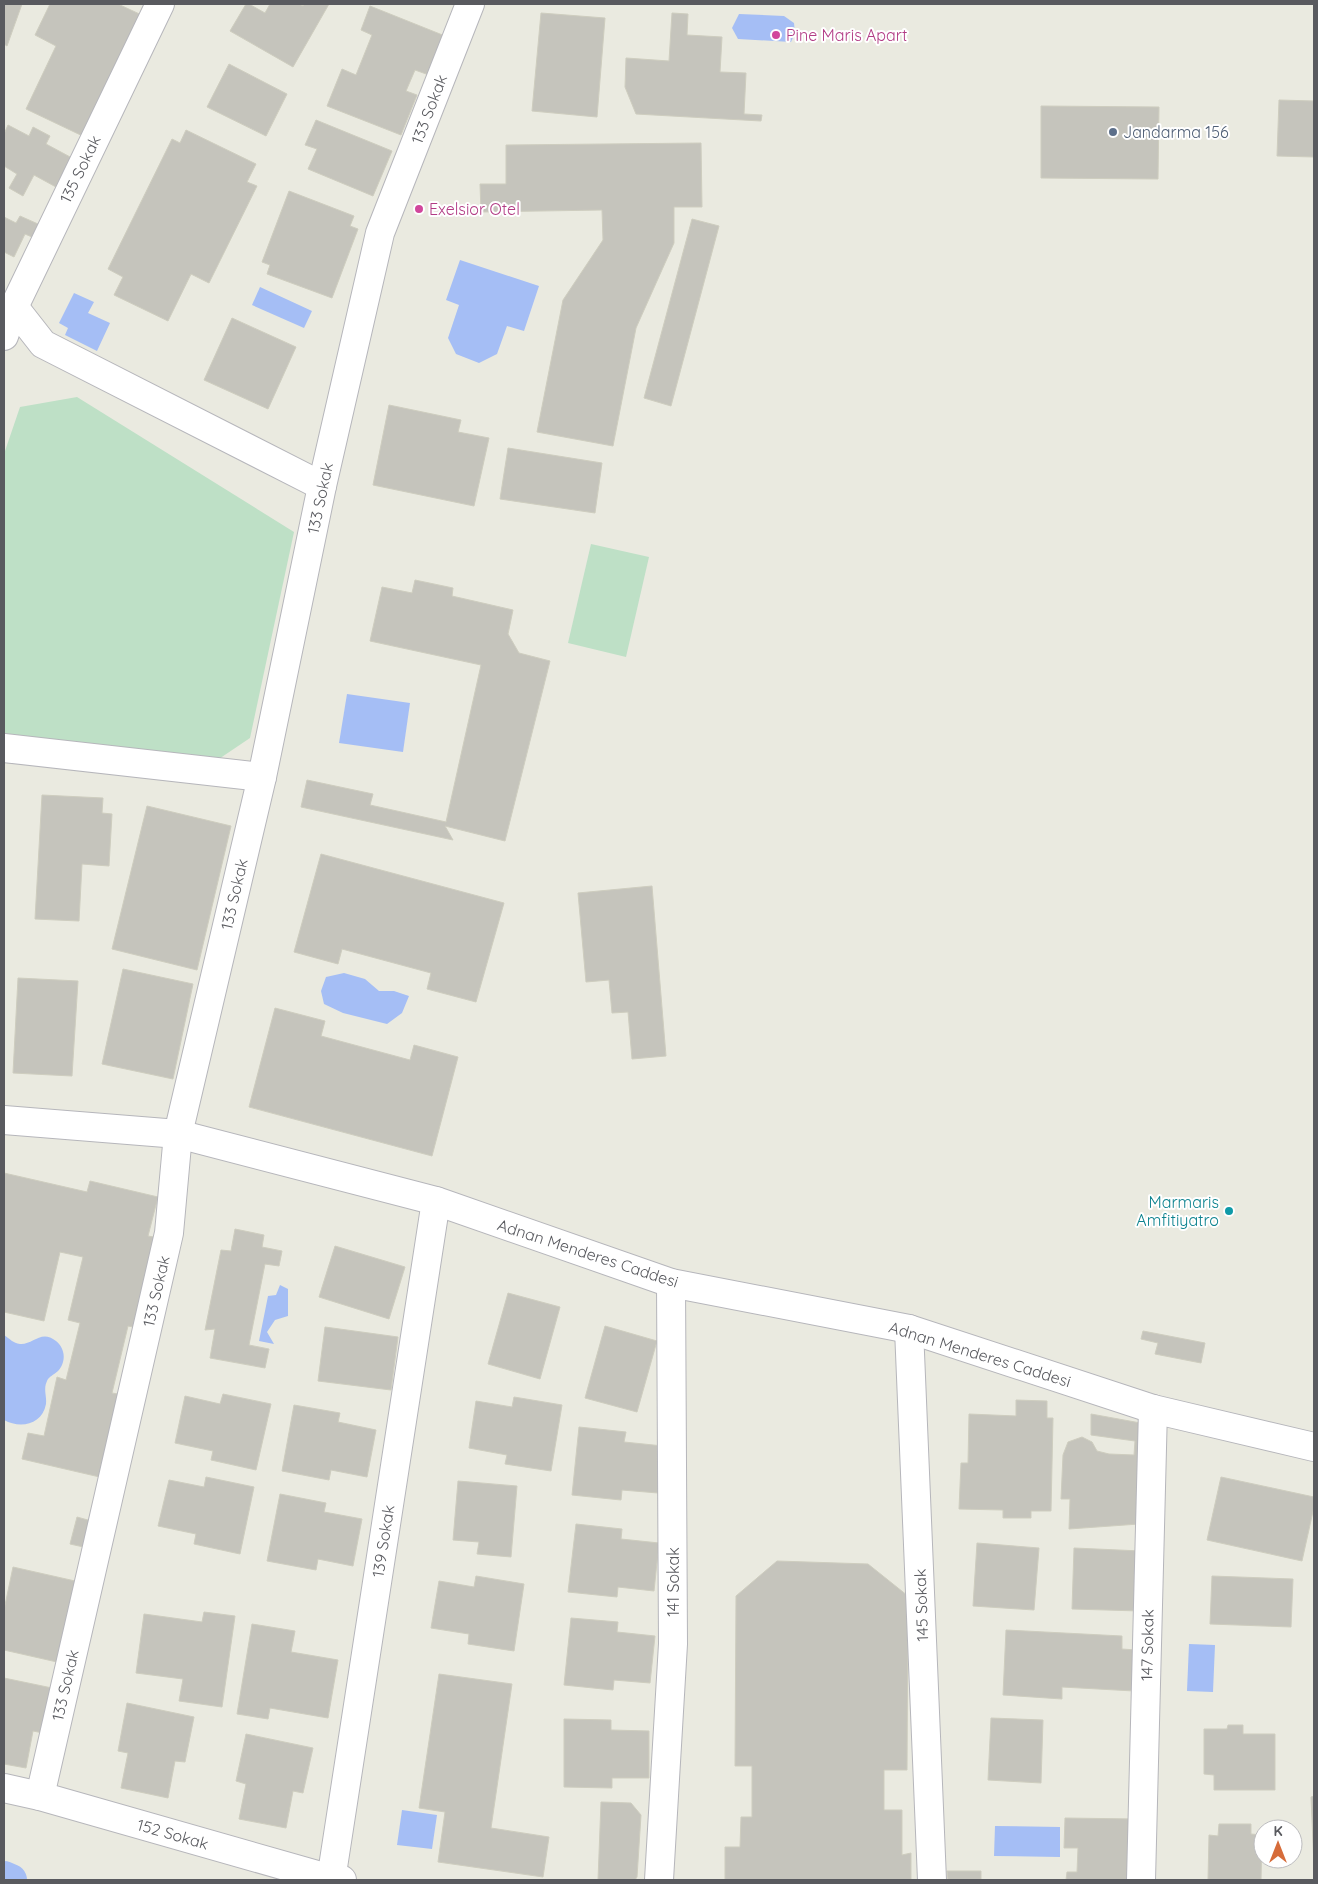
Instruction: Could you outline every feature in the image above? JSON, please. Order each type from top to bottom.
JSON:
[{"type":"street","name":"135 Sokak","points":[[4,336],[14,307],[160,4]]},
{"type":"street","name":"133 Sokak","points":[[40,1796],[169,1233],[178,1134],[262,777],[322,486],[380,233],[470,4]]},
{"type":"street","points":[[14,307],[43,344],[322,486]]},
{"type":"street","points":[[4,748],[262,777]]},
{"type":"street","name":"Adnan Menderes Caddesi","points":[[4,1120],[178,1134],[436,1201],[671,1283],[909,1329],[1152,1409],[1314,1447]]},
{"type":"street","name":"139 Sokak","points":[[334,1880],[436,1201]]},
{"type":"street","name":"141 Sokak","points":[[659,1880],[673,1644],[671,1283]]},
{"type":"street","name":"145 Sokak","points":[[909,1329],[932,1880]]},
{"type":"street","name":"147 Sokak","points":[[1141,1880],[1152,1409]]},
{"type":"street","name":"152 Sokak","points":[[4,1788],[40,1796],[334,1880]]},
{"type":"green space","points":[[77,397],[294,532],[250,738],[204,769],[4,746],[4,454],[20,407]]},
{"type":"green space","points":[[591,544],[649,557],[626,657],[568,643]]},
{"type":"water","points":[[739,14],[784,16],[794,23],[795,33],[791,42],[738,39],[732,28]]},
{"type":"water","points":[[460,260],[539,286],[524,331],[507,326],[497,354],[479,363],[456,354],[448,338],[459,305],[446,300]]},
{"type":"water","points":[[260,287],[312,311],[304,328],[252,305]]},
{"type":"water","points":[[74,293],[94,302],[88,313],[110,323],[97,351],[65,335],[68,328],[59,323]]},
{"type":"water","points":[[347,694],[410,703],[403,752],[339,743]]},
{"type":"water","points":[[344,973],[365,979],[379,991],[394,991],[409,996],[402,1013],[387,1024],[343,1013],[324,1004],[321,991],[326,977]]},
{"type":"water","points":[[280,1285],[288,1289],[288,1316],[275,1320],[267,1332],[274,1344],[259,1341],[268,1296],[276,1295]]},
{"type":"water","points":[[4,1335],[13,1342],[20,1344],[25,1344],[41,1337],[51,1338],[62,1348],[64,1360],[61,1368],[49,1378],[46,1384],[44,1411],[40,1417],[30,1423],[17,1424],[4,1420]]},
{"type":"water","points":[[1189,1644],[1215,1645],[1213,1692],[1187,1691]]},
{"type":"water","points":[[402,1810],[437,1815],[432,1849],[397,1845]]},
{"type":"water","points":[[995,1826],[1060,1827],[1060,1857],[994,1856]]},
{"type":"building","points":[[4,4],[22,4],[7,46],[4,44]]},
{"type":"building","points":[[50,4],[118,4],[148,18],[89,139],[26,109],[56,46],[35,35]]},
{"type":"building","points":[[246,4],[265,13],[270,4],[299,4],[303,6],[304,4],[329,4],[293,67],[230,31]]},
{"type":"building","points":[[370,6],[445,36],[429,75],[415,70],[406,91],[417,95],[401,135],[327,106],[342,69],[356,75],[372,35],[361,30]]},
{"type":"building","points":[[541,13],[605,18],[597,117],[532,111]]},
{"type":"building","points":[[672,13],[688,14],[687,35],[722,37],[720,72],[746,73],[744,114],[762,115],[761,121],[636,114],[625,87],[626,58],[669,61]]},
{"type":"building","points":[[229,64],[287,94],[266,136],[207,107]]},
{"type":"building","points":[[1279,100],[1314,101],[1314,157],[1277,156]]},
{"type":"building","points":[[1041,106],[1159,107],[1158,179],[1041,178]]},
{"type":"building","points":[[316,120],[392,151],[373,196],[308,169],[317,149],[305,145]]},
{"type":"building","points":[[8,125],[29,136],[33,127],[50,136],[46,144],[72,158],[56,187],[34,175],[23,196],[9,188],[17,174],[4,166],[4,134]]},
{"type":"building","points":[[186,130],[256,164],[247,182],[257,186],[209,283],[191,274],[168,321],[114,295],[123,277],[108,269],[172,139],[180,143]]},
{"type":"building","points":[[701,143],[702,207],[674,207],[674,243],[636,328],[613,446],[537,432],[563,300],[603,240],[602,210],[481,212],[480,184],[506,184],[506,145]]},
{"type":"building","points":[[289,191],[354,216],[350,226],[358,229],[332,298],[267,274],[270,265],[262,262]]},
{"type":"building","points":[[20,216],[38,224],[32,237],[25,234],[14,257],[4,252],[4,217],[16,223]]},
{"type":"building","points":[[692,219],[719,226],[671,406],[644,398]]},
{"type":"building","points":[[232,318],[296,347],[268,409],[204,380]]},
{"type":"building","points":[[389,405],[461,420],[458,432],[489,438],[474,506],[373,485]]},
{"type":"building","points":[[508,448],[602,463],[595,513],[500,499]]},
{"type":"building","points":[[415,580],[453,588],[452,596],[513,610],[508,634],[519,653],[550,661],[505,841],[445,826],[453,840],[301,807],[307,780],[373,794],[370,805],[446,822],[481,665],[370,641],[382,587],[412,593]]},
{"type":"building","points":[[42,795],[103,798],[102,813],[112,814],[109,866],[82,864],[79,921],[35,919]]},
{"type":"building","points":[[147,806],[231,826],[197,970],[112,949]]},
{"type":"building","points":[[321,854],[504,903],[476,1002],[427,989],[431,973],[342,949],[338,964],[294,952]]},
{"type":"building","points":[[652,886],[666,1056],[632,1059],[628,1012],[612,1013],[609,980],[586,982],[578,893]]},
{"type":"building","points":[[123,969],[193,984],[173,1079],[102,1064]]},
{"type":"building","points":[[18,978],[78,981],[72,1076],[13,1073]]},
{"type":"building","points":[[275,1008],[325,1021],[321,1036],[410,1060],[414,1045],[458,1057],[432,1156],[249,1107]]},
{"type":"building","points":[[4,1173],[87,1192],[90,1181],[158,1197],[148,1236],[159,1238],[138,1328],[128,1326],[112,1393],[124,1395],[104,1478],[22,1459],[28,1433],[44,1436],[57,1377],[66,1380],[80,1323],[68,1320],[83,1257],[60,1252],[44,1321],[4,1312]]},
{"type":"building","points":[[235,1229],[264,1235],[262,1247],[282,1251],[279,1266],[265,1264],[249,1345],[269,1349],[265,1368],[210,1358],[215,1329],[205,1330],[221,1250],[231,1251]]},
{"type":"building","points":[[335,1246],[405,1267],[389,1319],[319,1297]]},
{"type":"building","points":[[508,1293],[560,1307],[540,1379],[488,1364]]},
{"type":"building","points":[[605,1326],[657,1341],[637,1412],[585,1398]]},
{"type":"building","points":[[325,1327],[398,1337],[391,1390],[318,1381]]},
{"type":"building","points":[[1143,1331],[1205,1343],[1201,1363],[1155,1354],[1158,1343],[1141,1339]]},
{"type":"building","points":[[223,1394],[271,1404],[256,1470],[211,1460],[213,1451],[175,1443],[185,1396],[220,1404]]},
{"type":"building","points":[[514,1397],[562,1405],[551,1471],[505,1464],[507,1455],[469,1448],[476,1401],[512,1407]]},
{"type":"building","points":[[1016,1400],[1047,1401],[1047,1418],[1053,1418],[1051,1511],[1031,1511],[1031,1518],[1003,1518],[1003,1510],[959,1509],[961,1463],[968,1463],[969,1414],[1016,1416]]},
{"type":"building","points":[[294,1405],[340,1413],[338,1422],[376,1430],[367,1477],[331,1470],[329,1480],[282,1471]]},
{"type":"building","points":[[1091,1414],[1146,1424],[1139,1524],[1069,1529],[1070,1499],[1061,1499],[1063,1455],[1068,1442],[1082,1437],[1092,1442],[1097,1451],[1109,1454],[1134,1455],[1135,1441],[1091,1435]]},
{"type":"building","points":[[579,1427],[626,1432],[624,1442],[663,1446],[658,1493],[622,1490],[621,1500],[572,1495]]},
{"type":"building","points":[[206,1477],[254,1487],[240,1554],[194,1544],[196,1534],[158,1526],[169,1480],[204,1487]]},
{"type":"building","points":[[1221,1477],[1314,1497],[1314,1507],[1302,1561],[1207,1540]]},
{"type":"building","points":[[458,1481],[517,1486],[511,1557],[477,1554],[479,1542],[453,1540]]},
{"type":"building","points":[[280,1494],[326,1503],[324,1512],[362,1519],[353,1566],[318,1559],[316,1570],[267,1561]]},
{"type":"building","points":[[77,1517],[95,1522],[88,1548],[70,1544]]},
{"type":"building","points":[[576,1524],[622,1529],[621,1539],[659,1543],[654,1591],[618,1587],[617,1597],[568,1592]]},
{"type":"building","points":[[977,1543],[1039,1548],[1034,1610],[973,1606]]},
{"type":"building","points":[[1074,1548],[1141,1551],[1140,1611],[1072,1609]]},
{"type":"building","points":[[777,1561],[868,1564],[908,1596],[907,1770],[884,1770],[884,1810],[902,1810],[902,1855],[911,1853],[911,1880],[725,1880],[725,1847],[740,1847],[741,1817],[752,1817],[752,1766],[735,1766],[736,1596]]},
{"type":"building","points":[[13,1567],[75,1581],[57,1662],[4,1650],[4,1610]]},
{"type":"building","points":[[476,1576],[524,1584],[514,1651],[468,1644],[469,1634],[431,1628],[439,1581],[474,1587]]},
{"type":"building","points":[[1212,1576],[1293,1579],[1291,1627],[1210,1624]]},
{"type":"building","points":[[204,1612],[235,1616],[222,1707],[179,1701],[183,1679],[136,1673],[144,1614],[202,1622]]},
{"type":"building","points":[[571,1618],[618,1622],[617,1632],[655,1636],[650,1683],[614,1680],[613,1690],[564,1685]]},
{"type":"building","points":[[252,1624],[295,1631],[291,1652],[338,1660],[328,1718],[270,1708],[268,1719],[237,1714]]},
{"type":"building","points":[[1006,1630],[1122,1636],[1122,1649],[1136,1650],[1134,1691],[1062,1687],[1062,1699],[1003,1695]]},
{"type":"building","points":[[439,1674],[512,1684],[491,1828],[549,1837],[543,1877],[438,1862],[445,1812],[419,1808]]},
{"type":"building","points":[[4,1678],[52,1688],[43,1733],[33,1731],[26,1768],[4,1764]]},
{"type":"building","points":[[127,1703],[194,1717],[185,1762],[175,1761],[168,1798],[121,1788],[128,1753],[118,1751]]},
{"type":"building","points":[[991,1718],[1043,1720],[1041,1783],[988,1780]]},
{"type":"building","points":[[564,1719],[611,1720],[611,1730],[649,1731],[649,1778],[612,1778],[612,1788],[564,1787]]},
{"type":"building","points":[[1228,1725],[1243,1725],[1243,1734],[1275,1734],[1275,1790],[1214,1790],[1214,1775],[1204,1774],[1204,1729],[1227,1729]]},
{"type":"building","points":[[246,1734],[313,1748],[303,1793],[293,1791],[286,1828],[239,1819],[246,1784],[236,1781]]},
{"type":"building","points":[[1314,1796],[1314,1866],[1311,1797]]},
{"type":"building","points":[[601,1802],[631,1803],[641,1815],[637,1877],[635,1880],[598,1880]]},
{"type":"building","points":[[1065,1818],[1135,1819],[1134,1880],[1066,1880],[1067,1872],[1077,1872],[1078,1848],[1064,1848]]},
{"type":"building","points":[[1219,1824],[1251,1824],[1251,1834],[1253,1834],[1253,1869],[1261,1869],[1261,1880],[1208,1880],[1209,1835],[1218,1836]]},
{"type":"building","points":[[947,1871],[981,1871],[981,1880],[948,1880]]},
{"type":"waterway","points":[[4,1877],[11,1880]]},
{"type":"place","name":"Pine Maris Apart","points":[[776,35]]},
{"type":"place","name":"Jandarma 156","points":[[1113,132]]},
{"type":"place","name":"Exelsior Otel","points":[[419,209]]},
{"type":"place","name":"Marmaris Amfitiyatro","points":[[1229,1211]]}]
